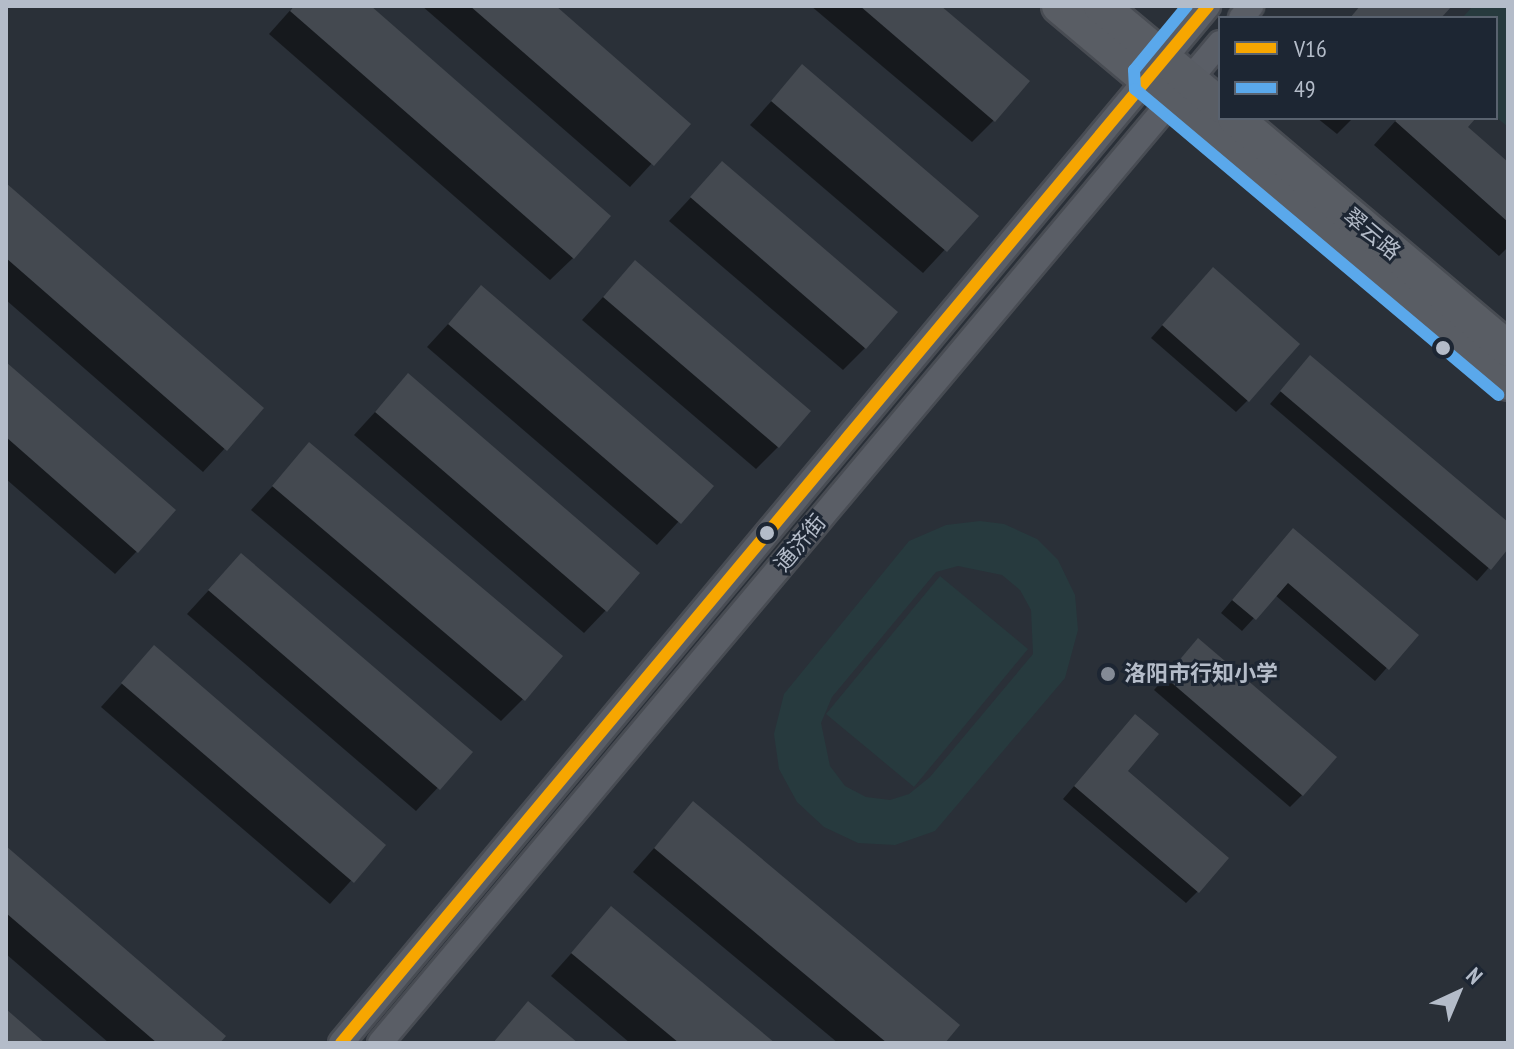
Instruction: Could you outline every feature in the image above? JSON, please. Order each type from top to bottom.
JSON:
[{"type":"street","name":"翠云路","points":[[1059,6],[1168,79],[1218,104]]},
{"type":"street","name":"翠云路","points":[[1101,6],[1168,79],[1508,383]]},
{"type":"street","name":"通济街","points":[[380,1043],[1168,79],[1208,6]]},
{"type":"street","name":"通济街","points":[[341,1043],[1168,79],[1218,44]]},
{"type":"street","name":"翠云路","points":[[1237,120],[1508,349]]},
{"type":"green space","points":[[1473,6],[1508,7],[1508,127],[1498,119],[1498,16],[1464,16]]},
{"type":"green space","points":[[980,521],[1004,524],[1037,539],[1058,560],[1075,595],[1078,630],[1065,678],[935,831],[895,845],[858,843],[824,827],[797,802],[779,769],[774,734],[784,694],[909,541],[946,525]],"holes":[[[958,566],[1002,575],[1020,590],[1031,610],[1033,654],[930,777],[909,794],[890,800],[866,797],[845,786],[830,766],[821,723],[832,697],[936,572]]]},
{"type":"green space","points":[[940,576],[1028,649],[914,787],[826,714]]},
{"type":"building","points":[[294,6],[371,6],[611,216],[574,259],[290,11]]},
{"type":"building","points":[[470,6],[556,6],[691,124],[654,166]]},
{"type":"building","points":[[860,6],[941,6],[1030,81],[995,122]]},
{"type":"building","points":[[1360,6],[1452,6],[1443,16],[1352,16]]},
{"type":"building","points":[[802,64],[979,216],[947,252],[771,101]]},
{"type":"building","points":[[1474,120],[1468,127],[1508,162],[1508,222],[1395,121]]},
{"type":"building","points":[[722,161],[898,312],[866,349],[690,197]]},
{"type":"building","points":[[6,183],[264,408],[227,451],[6,258]]},
{"type":"building","points":[[635,260],[811,411],[779,448],[603,297]]},
{"type":"building","points":[[1213,267],[1300,344],[1249,402],[1162,325]]},
{"type":"building","points":[[481,285],[714,486],[681,524],[448,324]]},
{"type":"building","points":[[1310,355],[1508,522],[1508,549],[1491,570],[1280,391]]},
{"type":"building","points":[[6,362],[176,510],[138,553],[6,437]]},
{"type":"building","points":[[408,373],[640,573],[607,612],[375,412]]},
{"type":"building","points":[[309,442],[563,656],[525,701],[272,486]]},
{"type":"building","points":[[1293,528],[1419,635],[1389,670],[1288,583],[1256,620],[1232,600]]},
{"type":"building","points":[[241,553],[473,752],[440,790],[208,590]]},
{"type":"building","points":[[1198,638],[1337,757],[1303,796],[1165,677]]},
{"type":"building","points":[[154,645],[386,845],[354,883],[121,683]]},
{"type":"building","points":[[1135,714],[1159,734],[1128,771],[1229,858],[1199,893],[1074,786]]},
{"type":"building","points":[[693,801],[960,1025],[945,1043],[887,1043],[654,848]]},
{"type":"building","points":[[6,846],[226,1036],[220,1043],[157,1043],[6,913]]},
{"type":"building","points":[[611,906],[775,1043],[679,1043],[571,953]]},
{"type":"building","points":[[528,1001],[578,1043],[493,1043]]},
{"type":"building","points":[[6,1009],[45,1043],[6,1043]]},
{"type":"transit line","name":"49","points":[[1187,6],[1134,70],[1135,89],[1498,395]]},
{"type":"transit line","name":"V16","points":[[341,1043],[1208,6]]},
{"type":"place","name":"洛阳市行知小学","points":[[1108,674]]}]
